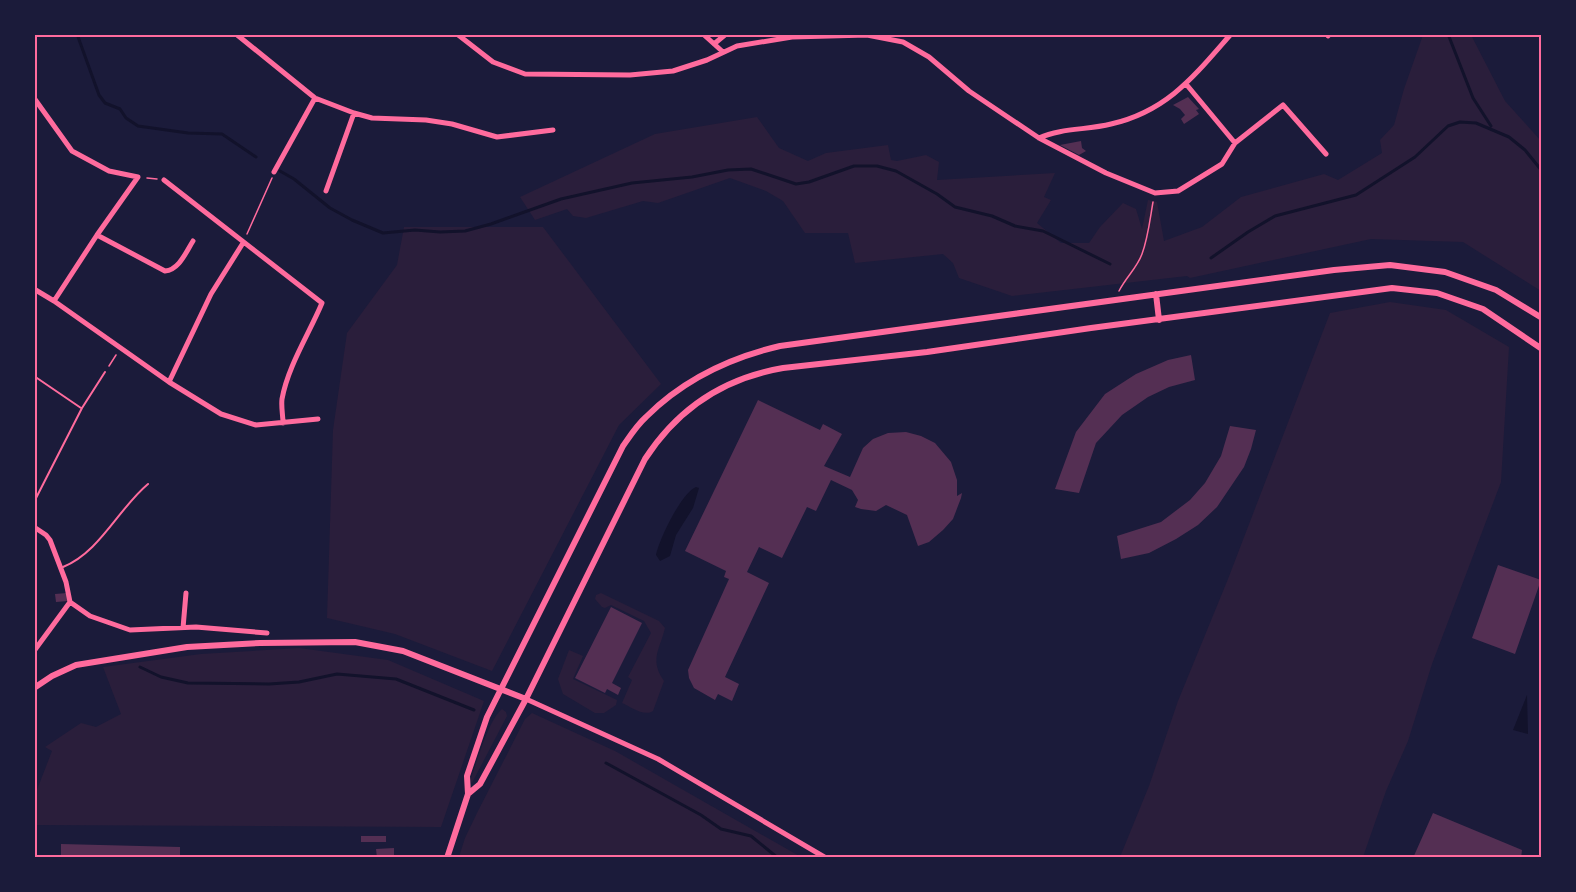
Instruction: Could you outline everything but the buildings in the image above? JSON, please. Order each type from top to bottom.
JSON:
[{"type":"street","points":[[236,34],[315,98],[354,113],[372,118],[426,120],[452,124],[497,137],[553,130]]},
{"type":"street","points":[[456,34],[493,62],[525,75],[630,75],[673,72],[737,46],[792,36],[866,35],[903,42],[929,57],[969,91],[1039,138],[1106,173],[1155,193],[1178,190],[1203,178],[1222,164],[1235,143],[1283,105],[1326,154]]},
{"type":"street","points":[[703,34],[723,52]]},
{"type":"street","points":[[714,44],[726,34]]},
{"type":"street","points":[[1039,138],[1061,131],[1117,123],[1161,104],[1186,84],[1232,34]]},
{"type":"street","points":[[1186,84],[1235,143]]},
{"type":"street","points":[[34,98],[72,151],[109,171],[138,177],[96,234],[54,301]]},
{"type":"street","points":[[274,172],[315,98]]},
{"type":"street","points":[[326,191],[354,113]]},
{"type":"street","points":[[164,180],[322,303],[309,335],[293,364],[282,400],[283,423]]},
{"type":"street","points":[[96,234],[165,271],[171,271],[177,266],[193,240]]},
{"type":"street","points":[[169,382],[211,294],[243,243]]},
{"type":"street","points":[[447,858],[468,794],[467,776],[487,717],[623,446],[644,418],[667,398],[697,378],[729,361],[780,346],[1390,264],[1445,272],[1466,279],[1496,290],[1542,318]]},
{"type":"street","points":[[468,794],[480,784],[526,699],[645,459],[660,436],[682,415],[709,395],[735,381],[772,370],[927,352],[1392,288],[1437,292],[1483,309],[1542,349]]},
{"type":"street","points":[[34,289],[169,382],[221,414],[256,425],[318,419]]},
{"type":"street","points":[[1156,294],[1159,320]]},
{"type":"street","points":[[34,527],[46,535],[60,568],[70,602],[90,616],[130,630],[221,628],[267,633]]},
{"type":"street","points":[[183,628],[186,593]]},
{"type":"street","points":[[34,651],[70,602]]},
{"type":"street","points":[[34,688],[52,676],[76,665],[187,647],[313,641],[355,642],[383,646],[403,651],[501,688],[658,759],[826,858]]},
{"type":"street","points":[[1542,678],[1542,757]]},
{"type":"lane","points":[[34,502],[82,408],[105,372]]},
{"type":"lane","points":[[34,376],[82,408]]},
{"type":"lane","points":[[60,568],[78,561],[135,495],[148,484]]},
{"type":"path","points":[[243,243],[274,172]]},
{"type":"path","points":[[138,177],[164,180]]},
{"type":"path","points":[[1115,300],[1143,253],[1155,193]]},
{"type":"path","points":[[105,372],[120,348]]},
{"type":"shaded area","points":[[1423,35],[1471,35],[1505,101],[1541,141],[1541,291],[1463,242],[1371,239],[1190,278],[1187,276],[1012,296],[959,278],[953,263],[943,254],[855,263],[848,233],[805,233],[783,201],[766,191],[730,178],[658,203],[643,201],[586,218],[573,216],[567,209],[535,220],[520,197],[655,134],[757,117],[779,148],[808,161],[826,153],[888,145],[891,160],[897,161],[926,155],[939,162],[937,180],[1055,173],[1044,197],[1051,200],[1037,223],[1061,243],[1089,243],[1100,227],[1123,203],[1136,209],[1142,229],[1148,200],[1157,202],[1164,241],[1202,227],[1241,197],[1324,174],[1338,180],[1382,153],[1380,140],[1394,125]]},
{"type":"shaded area","points":[[404,227],[543,227],[661,384],[619,425],[492,671],[395,634],[327,618],[333,430],[347,333],[397,265]]},
{"type":"shaded area","points":[[1390,302],[1446,310],[1509,347],[1501,482],[1432,664],[1408,741],[1386,791],[1363,857],[1120,857],[1149,786],[1178,701],[1228,579],[1330,313]]},
{"type":"shaded area","points":[[696,487],[699,488],[693,508],[676,535],[670,556],[660,561],[656,555],[666,528],[684,498]]},
{"type":"shaded area","points":[[601,593],[659,621],[665,628],[656,661],[664,681],[653,711],[649,713],[637,711],[622,703],[632,680],[628,677],[651,633],[644,621],[611,605],[602,607],[595,599],[596,595]]},
{"type":"shaded area","points":[[299,648],[388,660],[484,701],[441,827],[35,825],[35,795],[52,751],[45,747],[81,723],[96,727],[121,714],[103,667],[201,654]]},
{"type":"shaded area","points":[[569,650],[583,656],[573,679],[617,700],[616,705],[604,713],[595,713],[563,694],[558,679]]},
{"type":"shaded area","points":[[1527,695],[1528,734],[1513,730]]},
{"type":"shaded area","points":[[502,709],[507,716],[472,783],[470,781],[483,742],[492,722]]},
{"type":"shaded area","points":[[532,713],[615,751],[801,857],[459,857],[477,813],[525,719]]},
{"type":"waterway","points":[[77,34],[99,95],[105,103],[120,109],[126,118],[138,126],[188,133],[222,134],[256,157]]},
{"type":"waterway","points":[[1448,34],[1473,98],[1491,126]]},
{"type":"waterway","points":[[1211,258],[1275,216],[1356,195],[1415,157],[1448,126],[1460,122],[1476,123],[1509,137],[1525,150],[1542,171]]},
{"type":"waterway","points":[[280,171],[294,179],[330,208],[383,233],[415,230],[465,231],[561,199],[632,183],[751,169],[796,184],[809,182],[854,166],[877,166],[896,171],[955,207],[992,216],[1015,226],[1043,231],[1110,264]]},
{"type":"waterway","points":[[140,667],[161,677],[188,683],[269,684],[299,682],[337,674],[396,679],[474,710]]},
{"type":"waterway","points":[[606,763],[701,815],[721,829],[751,836],[778,858]]}]
